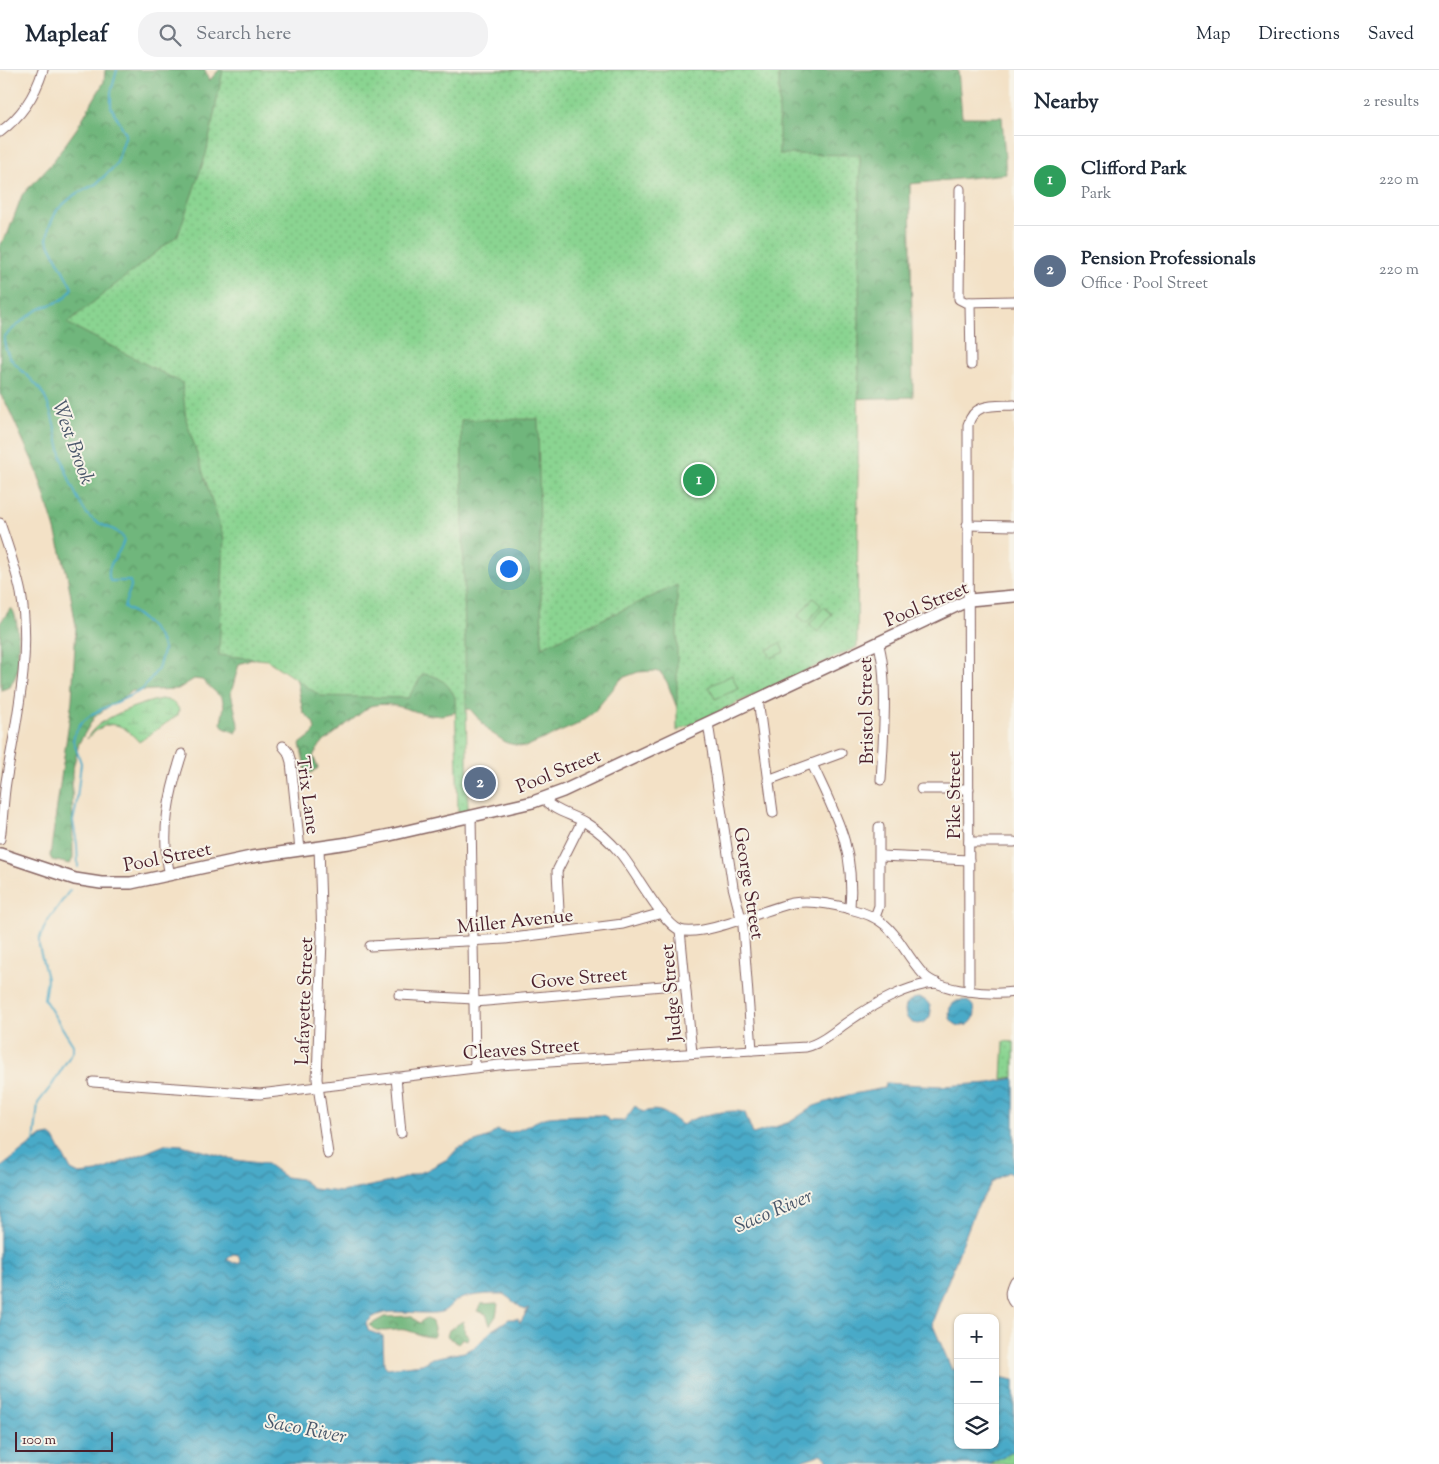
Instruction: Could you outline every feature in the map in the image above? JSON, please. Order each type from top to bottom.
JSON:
[{"type":"main road","name":"Pool Street","points":[[0,854],[75,879],[101,883],[137,882],[251,857],[365,840],[544,799],[969,600],[1014,596]]},
{"type":"street","points":[[0,132],[28,104],[43,70]]},
{"type":"street","points":[[960,189],[958,296],[961,301],[970,302],[1014,301]]},
{"type":"street","points":[[970,302],[971,365]]},
{"type":"street","name":"Pike Street","points":[[969,991],[968,425],[974,412],[986,406],[1014,405]]},
{"type":"street","points":[[0,523],[20,588],[25,643],[20,697],[2,802],[0,839]]},
{"type":"street","points":[[967,525],[1014,526]]},
{"type":"street","name":"Bristol Street","points":[[878,642],[882,656],[883,698],[881,780]]},
{"type":"street","points":[[758,699],[761,710],[773,813]]},
{"type":"street","name":"George Street","points":[[708,723],[733,887],[741,919],[752,1050]]},
{"type":"street","name":"Trix Lane","points":[[283,746],[288,752],[290,762],[300,850]]},
{"type":"street","points":[[170,875],[165,848],[169,793],[182,754]]},
{"type":"street","points":[[768,780],[841,754]]},
{"type":"street","points":[[812,764],[845,835],[850,867],[850,909]]},
{"type":"street","points":[[921,789],[969,789]]},
{"type":"street","points":[[544,799],[550,806],[582,821],[602,834],[624,857],[662,913],[672,925],[680,930],[692,931],[797,903],[821,903],[875,917],[895,933],[924,974],[937,983],[988,994],[1014,992]]},
{"type":"street","points":[[471,816],[475,1067]]},
{"type":"street","points":[[560,931],[557,871],[582,821]]},
{"type":"street","points":[[875,917],[879,906],[879,826]]},
{"type":"street","points":[[970,842],[1014,842]]},
{"type":"street","name":"Lafayette Street","points":[[319,847],[322,938],[317,1079],[328,1154]]},
{"type":"street","points":[[880,856],[969,860]]},
{"type":"street","name":"Miller Avenue","points":[[370,946],[474,942],[623,924],[662,913]]},
{"type":"street","name":"Judge Street","points":[[680,930],[692,1053]]},
{"type":"street","name":"Cleaves Street","points":[[93,1082],[246,1094],[475,1067],[812,1045],[879,1003],[921,986],[937,983]]},
{"type":"street","name":"Gove Street","points":[[399,995],[474,1000],[686,984]]},
{"type":"street","points":[[396,1077],[401,1133]]},
{"type":"street","points":[[1014,1281],[1010,1289],[1010,1299],[1014,1303]]},
{"type":"green space","points":[[105,70],[205,70],[209,81],[219,70],[958,70],[962,117],[1002,117],[1006,174],[910,184],[913,397],[848,399],[684,726],[667,682],[661,673],[655,671],[638,672],[622,678],[593,713],[576,725],[525,747],[507,743],[490,732],[470,709],[445,715],[435,715],[423,714],[386,704],[370,706],[321,744],[313,756],[318,768],[311,773],[306,771],[300,744],[313,734],[315,729],[313,722],[303,712],[296,676],[264,655],[239,664],[231,693],[239,728],[236,733],[224,728],[221,723],[224,706],[222,698],[202,680],[194,679],[178,689],[132,691],[95,716],[79,743],[72,773],[73,858],[70,864],[52,860],[50,856],[72,700],[76,626],[67,574],[37,471],[6,403],[0,394],[0,244],[8,233],[22,195],[52,163],[77,128],[104,82]]},
{"type":"green space","points":[[223,70],[779,70],[779,154],[860,155],[857,647],[677,731],[677,585],[542,647],[538,419],[461,420],[468,811],[458,813],[455,697],[449,687],[442,681],[434,676],[423,674],[408,698],[321,696],[267,660],[219,655],[224,539],[186,419],[182,383],[67,323],[178,235],[206,154]]},
{"type":"green space","points":[[813,598],[821,605],[807,623],[798,616]]},
{"type":"green space","points":[[824,607],[832,614],[818,632],[809,625]]},
{"type":"green space","points":[[11,608],[16,620],[17,629],[17,672],[10,687],[1,690],[0,623]]},
{"type":"green space","points":[[780,643],[784,652],[771,658],[767,650]]},
{"type":"green space","points":[[732,675],[738,689],[715,699],[709,686]]},
{"type":"green space","points":[[161,699],[175,705],[179,709],[178,715],[139,742],[126,730],[114,725],[107,725],[101,728],[87,739],[92,731],[108,718],[130,708]]},
{"type":"green space","points":[[1004,1041],[1014,1042],[1014,1077],[1002,1079]]},
{"type":"green space","points":[[481,1304],[498,1304],[496,1316],[490,1325],[486,1314],[477,1311]]},
{"type":"green space","points":[[411,1316],[419,1323],[426,1318],[432,1322],[435,1332],[433,1337],[405,1330],[382,1331],[370,1325],[384,1317]]},
{"type":"green space","points":[[463,1321],[465,1333],[469,1336],[467,1340],[462,1338],[458,1344],[447,1336],[449,1330]]},
{"type":"green space","points":[[1014,1449],[1014,1464],[987,1464]]},
{"type":"water","points":[[918,998],[927,1002],[931,1011],[927,1020],[918,1024],[909,1020],[905,1011],[909,1002]]},
{"type":"water","points":[[962,1000],[971,1004],[975,1013],[971,1022],[962,1026],[953,1022],[949,1013],[953,1004]]},
{"type":"water","name":"Saco River","points":[[1014,1078],[1014,1175],[1008,1172],[992,1182],[975,1211],[932,1323],[952,1370],[954,1369],[954,1449],[999,1449],[999,1377],[1014,1380],[1014,1451],[988,1464],[831,1464],[822,1454],[792,1464],[0,1464],[0,1168],[40,1137],[50,1135],[54,1138],[71,1170],[79,1174],[97,1172],[167,1144],[182,1145],[236,1160],[267,1164],[285,1177],[301,1179],[314,1189],[341,1192],[395,1181],[427,1170],[449,1158],[458,1148],[487,1138],[497,1130],[510,1132],[549,1117],[601,1115],[605,1116],[609,1121],[624,1121],[635,1106],[643,1112],[661,1111],[683,1125],[695,1118],[740,1111],[745,1113],[753,1134],[790,1122],[814,1106],[848,1095],[884,1088],[885,1083],[942,1086],[990,1083]],"holes":[[[233,1254],[239,1255],[240,1262],[234,1263],[226,1259]],[[503,1294],[525,1310],[529,1308],[520,1323],[518,1319],[509,1319],[492,1330],[475,1347],[464,1352],[432,1358],[422,1364],[387,1368],[384,1364],[383,1336],[369,1331],[366,1324],[372,1318],[390,1312],[441,1312],[454,1302],[479,1295]]]},
{"type":"waterway","name":"West Brook","points":[[78,867],[73,821],[81,763],[73,740],[75,733],[81,723],[92,714],[142,690],[158,669],[164,648],[148,624],[124,607],[131,586],[130,581],[110,581],[109,569],[124,539],[117,532],[91,519],[84,509],[64,464],[46,400],[37,385],[18,367],[8,354],[4,337],[34,312],[60,301],[72,288],[47,240],[49,227],[57,210],[74,195],[96,184],[116,165],[126,134],[111,107],[111,92],[117,70]]},
{"type":"waterway","name":"West Brook","points":[[34,1144],[38,1103],[52,1085],[73,1051],[73,1045],[44,999],[47,979],[39,946],[39,939],[47,922],[70,890]]},
{"type":"place","name":"Clifford Park","points":[[699,480]]},
{"type":"place","name":"Pension Professionals","points":[[480,783]]}]
